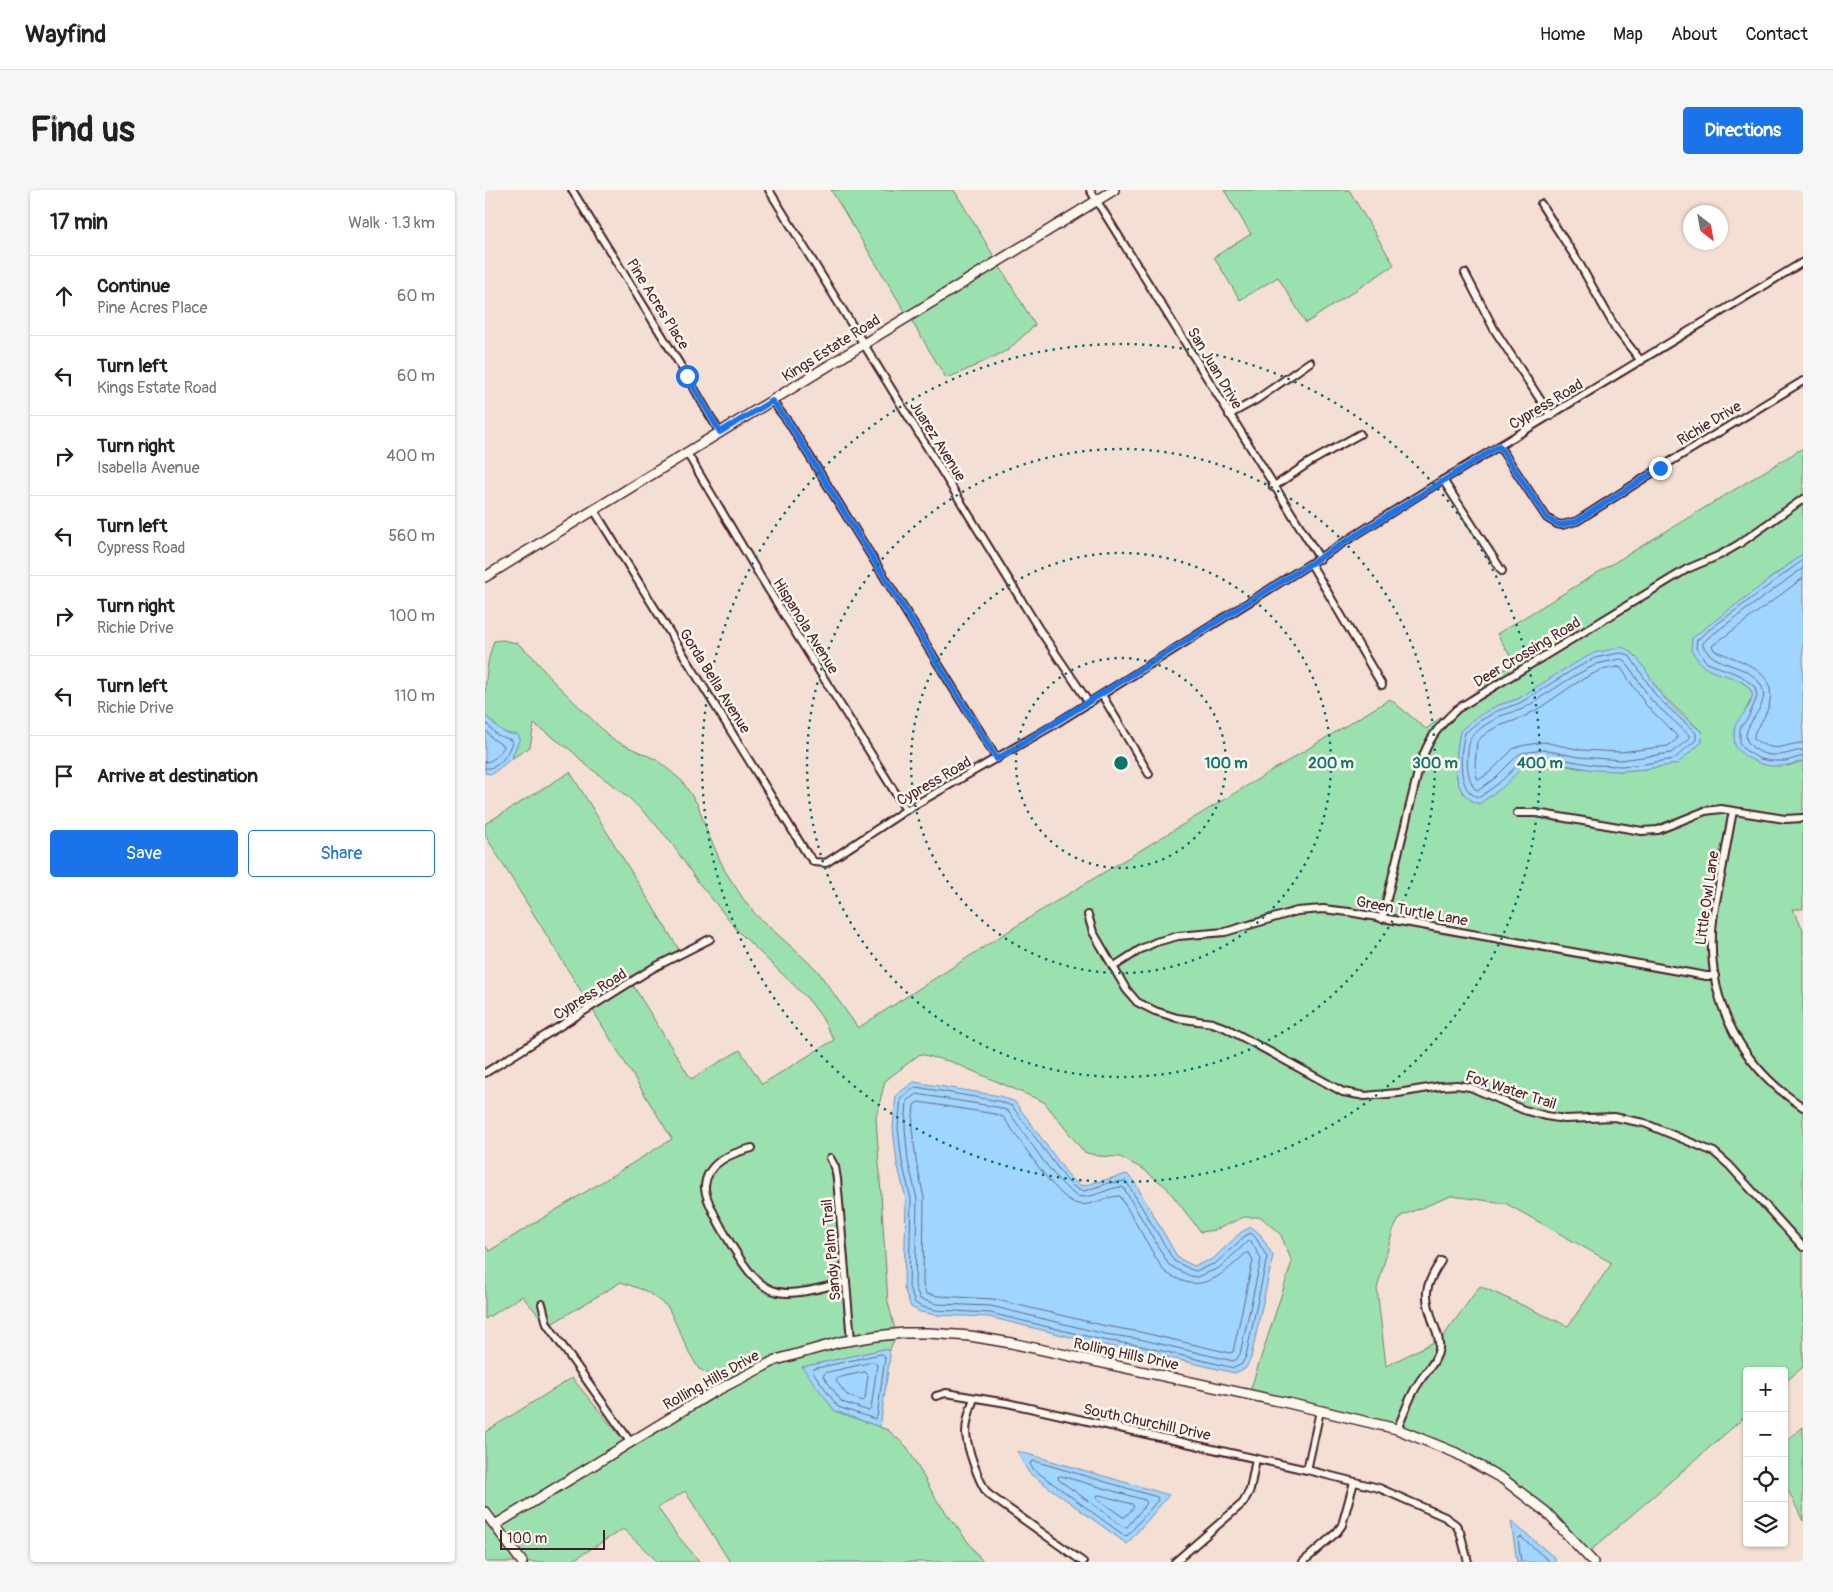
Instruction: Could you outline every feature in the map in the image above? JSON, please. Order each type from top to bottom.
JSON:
[{"type":"street","name":"Pine Acres Place","points":[[573,190],[720,432]]},
{"type":"street","name":"Juarez Avenue","points":[[769,190],[1039,628],[1089,703]]},
{"type":"street","name":"San Juan Drive","points":[[1089,190],[1273,487],[1320,559]]},
{"type":"street","name":"Kings Estate Road","points":[[485,576],[1114,190]]},
{"type":"street","points":[[1541,204],[1579,263],[1616,329],[1641,361]]},
{"type":"street","name":"Cypress Road","points":[[817,863],[826,863],[906,810],[997,759],[1089,703],[1443,480],[1803,262]]},
{"type":"street","points":[[1465,273],[1494,330],[1551,416]]},
{"type":"street","points":[[1229,414],[1255,400],[1310,362]]},
{"type":"street","name":"Richie Drive","points":[[1499,446],[1547,518],[1562,525],[1583,517],[1803,381]]},
{"type":"street","points":[[772,401],[789,423],[997,759]]},
{"type":"street","points":[[1273,487],[1310,462],[1360,434]]},
{"type":"street","name":"Hispanola Avenue","points":[[687,453],[760,576],[906,810]]},
{"type":"street","points":[[1443,480],[1502,571]]},
{"type":"street","name":"Deer Crossing Road","points":[[1382,919],[1420,764],[1427,742],[1441,724],[1457,709],[1687,569],[1720,555],[1739,544],[1803,499]]},
{"type":"street","name":"Gorda Bella Avenue","points":[[594,510],[810,859],[817,863]]},
{"type":"street","points":[[1311,564],[1382,685]]},
{"type":"street","points":[[1102,695],[1149,774]]},
{"type":"street","points":[[1517,813],[1536,813],[1642,831],[1658,830],[1705,811],[1721,809],[1785,819],[1803,818]]},
{"type":"street","name":"Little Owl Lane","points":[[1733,811],[1712,934],[1712,958],[1716,987],[1730,1028],[1744,1051],[1771,1083],[1803,1107]]},
{"type":"street","name":"Green Turtle Lane","points":[[1113,967],[1141,949],[1178,936],[1225,932],[1297,911],[1323,909],[1650,967],[1715,976]]},
{"type":"street","name":"Fox Water Trail","points":[[1088,915],[1093,932],[1126,989],[1137,1002],[1155,1011],[1177,1018],[1212,1023],[1226,1028],[1343,1092],[1365,1096],[1441,1086],[1464,1086],[1524,1110],[1565,1120],[1627,1118],[1714,1152],[1729,1165],[1803,1247]]},
{"type":"street","name":"Cypress Road","points":[[485,1074],[653,968],[710,939]]},
{"type":"street","points":[[752,1148],[722,1159],[711,1168],[704,1187],[708,1203],[743,1263],[766,1288],[779,1292],[795,1292],[846,1282]]},
{"type":"street","name":"Sandy Palm Trail","points":[[830,1158],[835,1167],[837,1179],[851,1340]]},
{"type":"street","points":[[1397,1429],[1417,1384],[1429,1370],[1439,1348],[1438,1336],[1427,1306],[1426,1292],[1431,1277],[1441,1261]]},
{"type":"street","points":[[542,1304],[547,1324],[631,1443]]},
{"type":"street","name":"Rolling Hills Drive","points":[[495,1525],[708,1395],[777,1360],[851,1340],[929,1333],[970,1336],[1021,1345],[1397,1429],[1456,1453],[1503,1479],[1545,1512],[1593,1562]]},
{"type":"street","name":"South Churchill Drive","points":[[935,1396],[946,1392],[1007,1404],[1307,1470],[1379,1488],[1445,1517],[1455,1525],[1460,1532],[1468,1562]]},
{"type":"street","points":[[973,1398],[966,1432],[982,1486],[988,1494],[1083,1562]]},
{"type":"street","points":[[1307,1470],[1320,1411]]},
{"type":"street","points":[[1175,1562],[1243,1503],[1250,1490],[1256,1459]]},
{"type":"street","points":[[1303,1562],[1337,1532],[1342,1525],[1354,1482]]},
{"type":"street","points":[[485,1512],[521,1562]]},
{"type":"green space","points":[[831,190],[954,190],[995,258],[906,313]]},
{"type":"green space","points":[[1224,190],[1349,190],[1394,265],[1306,323],[1278,277],[1240,300],[1214,257],[1251,234]]},
{"type":"green space","points":[[999,265],[1035,325],[1008,350],[946,378],[911,320]]},
{"type":"green space","points":[[1803,448],[1803,554],[1768,580],[1727,675],[1746,685],[1753,695],[1743,716],[1734,727],[1787,766],[1803,761],[1803,909],[1792,909],[1803,929],[1803,1367],[1788,1380],[1788,1367],[1743,1367],[1743,1418],[1589,1552],[1548,1509],[1457,1450],[1250,1391],[1292,1262],[1281,1235],[1261,1217],[1244,1217],[1215,1230],[1201,1232],[1166,1187],[1143,1169],[1120,1157],[1098,1156],[1084,1152],[1044,1102],[952,1062],[920,1054],[885,1081],[876,1117],[888,1302],[895,1330],[828,1342],[787,1353],[725,1381],[699,1369],[668,1307],[646,1291],[621,1282],[548,1326],[522,1296],[485,1319],[485,1245],[489,1251],[672,1139],[485,835],[485,824],[570,772],[680,951],[631,982],[691,1079],[740,1050],[762,1084],[834,1040],[821,1016],[807,998],[739,932],[698,882],[670,841],[628,797],[585,764],[572,751],[534,724],[530,747],[511,759],[520,738],[517,735],[503,732],[485,716],[487,668],[494,641],[502,640],[517,643],[532,656],[551,679],[613,740],[657,760],[682,781],[698,805],[706,829],[725,871],[744,900],[756,915],[817,970],[858,1028],[1032,916],[1390,699],[1426,729],[1514,662],[1497,634]],"holes":[[[1656,686],[1661,694],[1701,731],[1702,742],[1676,764],[1621,771],[1578,768],[1543,761],[1525,764],[1479,804],[1469,799],[1462,792],[1456,767],[1460,732],[1496,706],[1518,699],[1535,689]],[[1451,1196],[1505,1203],[1612,1263],[1568,1326],[1480,1286],[1442,1338],[1386,1366],[1377,1289],[1393,1230],[1401,1216]]]},
{"type":"green space","points":[[895,1338],[889,1351],[884,1349],[803,1367],[835,1411],[888,1430],[907,1447],[936,1499],[983,1562],[730,1562],[685,1491],[658,1508],[676,1534],[700,1562],[658,1562],[623,1529],[570,1562],[526,1562],[501,1527],[739,1383],[772,1366],[820,1350]]},
{"type":"green space","points":[[572,1378],[625,1442],[495,1520],[485,1506],[485,1432]]},
{"type":"green space","points":[[1803,1427],[1803,1521],[1788,1490],[1788,1440]]},
{"type":"green space","points":[[485,1518],[517,1562],[485,1562]]},
{"type":"water","points":[[1803,554],[1803,761],[1773,766],[1760,763],[1745,756],[1735,745],[1735,726],[1750,703],[1752,693],[1750,689],[1734,678],[1708,670],[1703,666],[1691,650],[1692,638]]},
{"type":"water","points":[[1622,647],[1629,650],[1640,661],[1661,694],[1670,704],[1701,731],[1702,742],[1677,764],[1621,771],[1594,770],[1543,761],[1525,764],[1503,787],[1479,804],[1462,792],[1456,767],[1460,731],[1475,718],[1496,706],[1518,699],[1594,653]]},
{"type":"water","points":[[485,716],[503,731],[517,734],[520,738],[511,759],[492,774],[485,773]]},
{"type":"water","points":[[914,1082],[1000,1096],[1015,1102],[1071,1179],[1082,1186],[1127,1174],[1135,1183],[1178,1258],[1194,1266],[1213,1259],[1241,1232],[1251,1227],[1260,1234],[1273,1256],[1251,1358],[1246,1368],[1235,1373],[1136,1350],[1103,1345],[989,1317],[936,1315],[920,1312],[911,1307],[904,1288],[906,1199],[897,1163],[893,1128],[896,1095]]},
{"type":"water","points":[[884,1349],[889,1351],[890,1356],[880,1427],[835,1411],[802,1367]]},
{"type":"water","points":[[1017,1451],[1169,1495],[1127,1544],[1029,1473]]},
{"type":"water","points":[[1511,1521],[1556,1559],[1553,1562],[1517,1562]]},
{"type":"route","points":[[687,376],[720,432],[772,401],[789,423],[997,759],[1499,446],[1547,518],[1551,522],[1562,525],[1577,521],[1660,468]]}]
